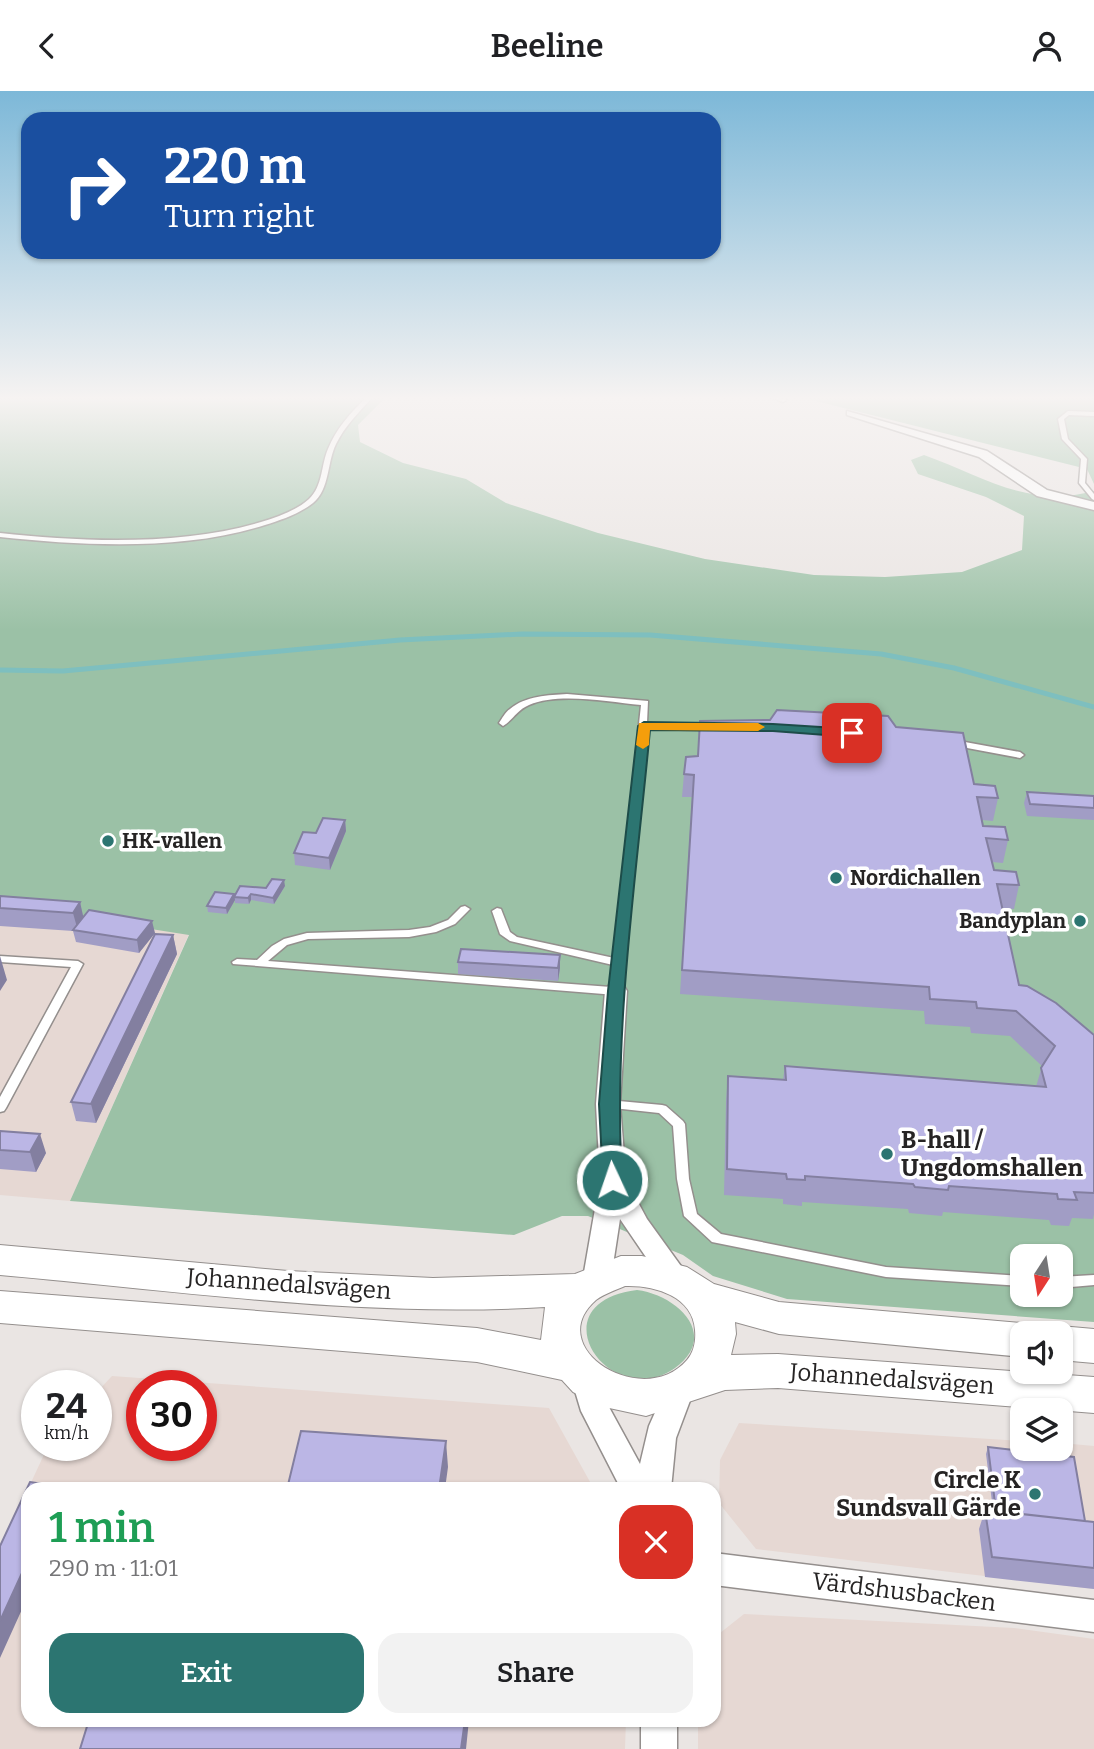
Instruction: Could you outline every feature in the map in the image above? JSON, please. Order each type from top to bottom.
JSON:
[{"type":"main road","name":"Johannedalsvägen","points":[[0,1260],[348,1290],[509,1296],[587,1284]]},
{"type":"main road","points":[[689,1289],[714,1324],[716,1336],[709,1363],[685,1386],[656,1397],[632,1397],[610,1392],[580,1373],[565,1355],[559,1331],[566,1305],[587,1284],[635,1270],[779,1318],[1010,1339]]},
{"type":"main road","name":"Johannedalsvägen","points":[[0,1307],[477,1345],[534,1355],[580,1373]]},
{"type":"main road","points":[[1073,1344],[1094,1346]]},
{"type":"main road","name":"Johannedalsvägen","points":[[685,1386],[725,1373],[778,1371],[1094,1395]]},
{"type":"street","points":[[1016,475],[1042,493],[1094,506]]},
{"type":"street","points":[[587,1284],[612,1180],[608,1104],[616,991]]},
{"type":"street","points":[[612,1180],[637,1226],[689,1289]]},
{"type":"street","points":[[580,1373],[596,1411],[633,1482]]},
{"type":"street","points":[[655,1482],[658,1445],[665,1420],[685,1386]]},
{"type":"street","name":"Värdshusbacken","points":[[721,1570],[1094,1616]]},
{"type":"street","points":[[659,1727],[659,1749]]},
{"type":"lane","points":[[0,535],[92,543],[204,535],[270,521],[312,501],[321,486],[323,475]]},
{"type":"lane","points":[[1083,475],[1082,483],[1094,498]]},
{"type":"lane","points":[[237,963],[616,991],[645,703],[540,698],[523,702],[512,709],[503,723]]},
{"type":"lane","points":[[644,726],[721,727]]},
{"type":"lane","points":[[947,742],[1020,755]]},
{"type":"lane","points":[[259,964],[273,949],[304,936],[428,931],[449,924],[465,909]]},
{"type":"lane","points":[[497,911],[505,934],[514,939],[619,963]]},
{"type":"lane","points":[[0,959],[78,964],[0,1108]]},
{"type":"lane","points":[[608,1104],[662,1109],[679,1124],[682,1179],[691,1216],[717,1238],[886,1272],[1010,1281]]},
{"type":"lane","points":[[1073,1282],[1094,1280]]},
{"type":"shaded area","points":[[0,912],[81,918],[189,934],[70,1201],[0,1195]]},
{"type":"shaded area","points":[[112,1376],[126,1377],[126,1461],[217,1461],[217,1384],[549,1408],[590,1482],[31,1482],[41,1461],[112,1461]]},
{"type":"shaded area","points":[[739,1423],[1010,1440],[1010,1461],[1073,1461],[1073,1444],[1094,1446],[1094,1589],[756,1549],[721,1505],[720,1460]]},
{"type":"shaded area","points":[[21,1504],[21,1727],[626,1727],[625,1749],[0,1749],[0,1549]]},
{"type":"shaded area","points":[[744,1614],[1014,1628],[1094,1639],[1094,1749],[698,1749],[698,1727],[721,1727],[721,1632]]},
{"type":"green space","points":[[0,475],[452,475],[466,479],[506,503],[598,533],[705,559],[814,575],[885,577],[962,572],[1022,550],[1024,516],[986,497],[922,475],[975,475],[1006,488],[1048,496],[1094,491],[1094,1322],[787,1299],[713,1276],[683,1255],[588,1216],[562,1216],[514,1235],[70,1201],[189,935],[81,918],[0,912]]},
{"type":"green space","points":[[637,1290],[652,1293],[678,1308],[688,1318],[693,1330],[694,1343],[688,1355],[675,1368],[650,1378],[627,1377],[607,1367],[593,1351],[587,1333],[590,1314],[606,1299]]},
{"type":"building","points":[[777,710],[888,716],[896,727],[963,733],[974,784],[995,786],[998,798],[977,797],[983,826],[1005,827],[1008,840],[986,838],[994,870],[1016,872],[1019,885],[997,884],[1019,985],[1027,986],[1056,1003],[1094,1035],[1094,1193],[1074,1192],[1077,1200],[1058,1199],[1057,1194],[949,1186],[948,1190],[915,1187],[913,1184],[805,1176],[805,1180],[787,1179],[786,1174],[727,1169],[728,1076],[786,1080],[785,1066],[1046,1087],[1041,1068],[1055,1046],[1016,1011],[977,1008],[976,1002],[930,999],[929,987],[682,970],[694,775],[684,774],[686,757],[698,756],[700,721],[770,720]]},
{"type":"building","points":[[1027,792],[1094,796],[1094,808],[1030,804]]},
{"type":"building","points":[[323,818],[345,820],[329,858],[294,853],[303,832],[316,833]]},
{"type":"building","points":[[272,879],[284,880],[273,898],[251,894],[248,898],[234,897],[240,886],[266,888]]},
{"type":"building","points":[[215,892],[234,894],[226,908],[207,906]]},
{"type":"building","points":[[0,896],[80,902],[73,913],[0,908]]},
{"type":"building","points":[[89,910],[152,921],[137,940],[73,930]]},
{"type":"building","points":[[155,934],[173,935],[91,1104],[71,1102]]},
{"type":"building","points":[[461,949],[560,955],[558,968],[458,962]]},
{"type":"building","points":[[0,1131],[40,1134],[30,1152],[0,1150]]},
{"type":"building","points":[[301,1431],[446,1441],[440,1482],[289,1482]]},
{"type":"building","points":[[988,1447],[1010,1450],[1010,1461],[1073,1461],[1074,1457],[1085,1521],[996,1511]]},
{"type":"building","points":[[21,1501],[21,1575],[0,1621],[0,1546]]},
{"type":"building","points":[[985,1510],[1094,1522],[1094,1568],[992,1557]]},
{"type":"building","points":[[87,1727],[464,1727],[461,1749],[80,1749]]},
{"type":"waterway","points":[[0,670],[63,671],[400,640],[522,634],[650,635],[881,654],[954,668],[1094,707]]},
{"type":"slow traffic","points":[[643,745],[644,726],[758,727]]},
{"type":"place","name":"HK-vallen","points":[[108,841]]},
{"type":"place","name":"Nordichallen","points":[[836,878]]},
{"type":"place","name":"Bandyplan","points":[[1080,921]]},
{"type":"place","name":"B-hall / Ungdomshallen","points":[[887,1154]]},
{"type":"place","name":"Circle K Sundsvall Gärde","points":[[1035,1494]]},
{"type":"route","points":[[612,1180],[608,1104],[616,991],[644,726],[773,727],[852,733]]}]
